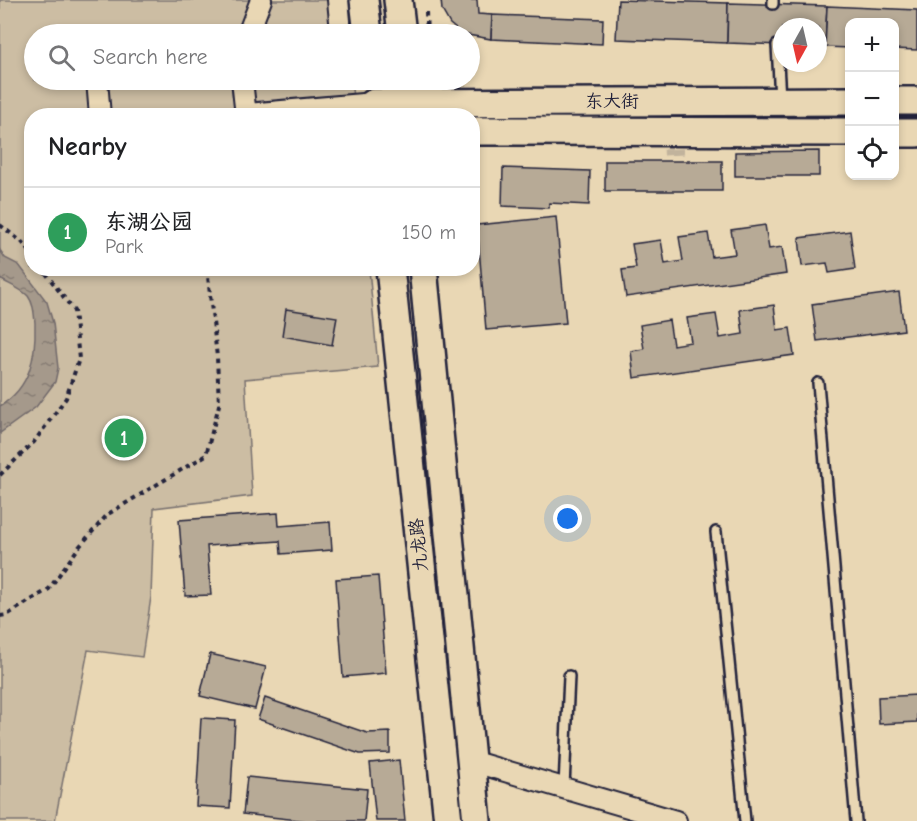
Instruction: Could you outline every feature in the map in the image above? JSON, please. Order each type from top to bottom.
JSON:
[{"type":"main road","points":[[364,0],[367,24]]},
{"type":"main road","points":[[398,0],[401,24]]},
{"type":"main road","name":"东大街","points":[[374,99],[845,101]]},
{"type":"main road","points":[[899,101],[917,101]]},
{"type":"main road","name":"东大街","points":[[480,131],[845,132]]},
{"type":"main road","points":[[899,133],[917,133]]},
{"type":"main road","name":"九龙路","points":[[391,276],[448,821]]},
{"type":"main road","name":"九龙路","points":[[424,276],[477,821]]},
{"type":"street","points":[[252,24],[261,0]]},
{"type":"street","points":[[338,0],[340,21]]},
{"type":"street","points":[[98,90],[99,108]]},
{"type":"street","points":[[243,90],[245,108]]},
{"type":"street","points":[[302,108],[374,99]]},
{"type":"street","points":[[471,761],[676,821]]},
{"type":"lane","points":[[778,72],[780,100]]},
{"type":"lane","points":[[818,383],[856,821]]},
{"type":"lane","points":[[716,532],[745,821]]},
{"type":"lane","points":[[564,787],[569,676]]},
{"type":"path","points":[[426,12],[427,24]]},
{"type":"path","points":[[0,225],[24,245]]},
{"type":"path","points":[[0,475],[34,442],[66,398],[79,359],[74,311],[48,276]]},
{"type":"path","points":[[0,616],[7,615],[49,589],[79,547],[108,514],[206,455],[219,405],[217,357],[208,276]]},
{"type":"shaded area","points":[[0,0],[343,0],[345,24],[24,24],[24,90],[352,90],[354,108],[24,108],[24,276],[370,276],[378,367],[245,379],[252,496],[154,508],[151,597],[142,657],[88,650],[55,821],[0,821]]},
{"type":"water","points":[[0,250],[5,258],[19,265],[24,272],[24,276],[27,276],[47,302],[53,323],[58,368],[55,382],[36,407],[0,433],[0,406],[19,390],[30,370],[33,359],[35,323],[33,306],[28,296],[0,279]]},
{"type":"building","points":[[441,0],[477,0],[478,14],[492,15],[491,39],[480,37],[480,24],[450,24],[442,10]]},
{"type":"building","points":[[618,0],[728,3],[727,43],[616,39]]},
{"type":"building","points":[[728,3],[827,6],[826,18],[773,18],[773,45],[727,43]]},
{"type":"building","points":[[827,6],[917,10],[917,50],[899,49],[899,18],[845,18],[845,48],[827,47]]},
{"type":"building","points":[[492,15],[603,19],[602,44],[491,39]]},
{"type":"building","points":[[819,151],[819,176],[735,176],[735,152]]},
{"type":"building","points":[[605,161],[722,161],[722,191],[605,191]]},
{"type":"building","points":[[503,168],[590,171],[589,205],[549,203],[549,208],[502,206]]},
{"type":"building","points":[[556,217],[566,323],[486,330],[480,260],[480,225]]},
{"type":"building","points":[[765,225],[769,249],[782,247],[786,274],[626,297],[622,270],[636,268],[632,244],[661,240],[665,264],[683,261],[679,237],[708,233],[712,257],[735,254],[731,230]]},
{"type":"building","points":[[850,231],[855,269],[829,273],[827,263],[802,266],[799,238]]},
{"type":"building","points":[[899,292],[904,330],[817,341],[812,304]]},
{"type":"building","points":[[774,305],[777,330],[790,328],[794,355],[634,378],[631,351],[644,349],[640,325],[669,320],[673,345],[691,342],[687,318],[716,314],[720,338],[743,334],[740,310]]},
{"type":"building","points":[[286,309],[337,317],[332,345],[282,336]]},
{"type":"building","points":[[278,513],[279,526],[330,522],[332,550],[281,554],[280,541],[207,546],[211,595],[185,596],[179,520]]},
{"type":"building","points":[[378,576],[386,673],[343,677],[336,579]]},
{"type":"building","points":[[210,654],[266,667],[255,709],[200,696]]},
{"type":"building","points":[[917,695],[917,722],[879,724],[878,697]]},
{"type":"building","points":[[265,698],[367,733],[390,732],[390,753],[360,754],[258,719]]},
{"type":"building","points":[[201,718],[235,720],[230,808],[196,806]]},
{"type":"building","points":[[399,760],[405,821],[376,821],[370,763]]},
{"type":"building","points":[[247,777],[367,789],[364,821],[308,821],[243,814]]},
{"type":"tunnel","points":[[433,90],[435,108]]},
{"type":"tunnel","points":[[538,118],[845,117]]},
{"type":"tunnel","points":[[899,118],[917,118]]},
{"type":"tunnel","points":[[672,119],[674,155]]},
{"type":"place","name":"东湖公园","points":[[124,438]]}]
